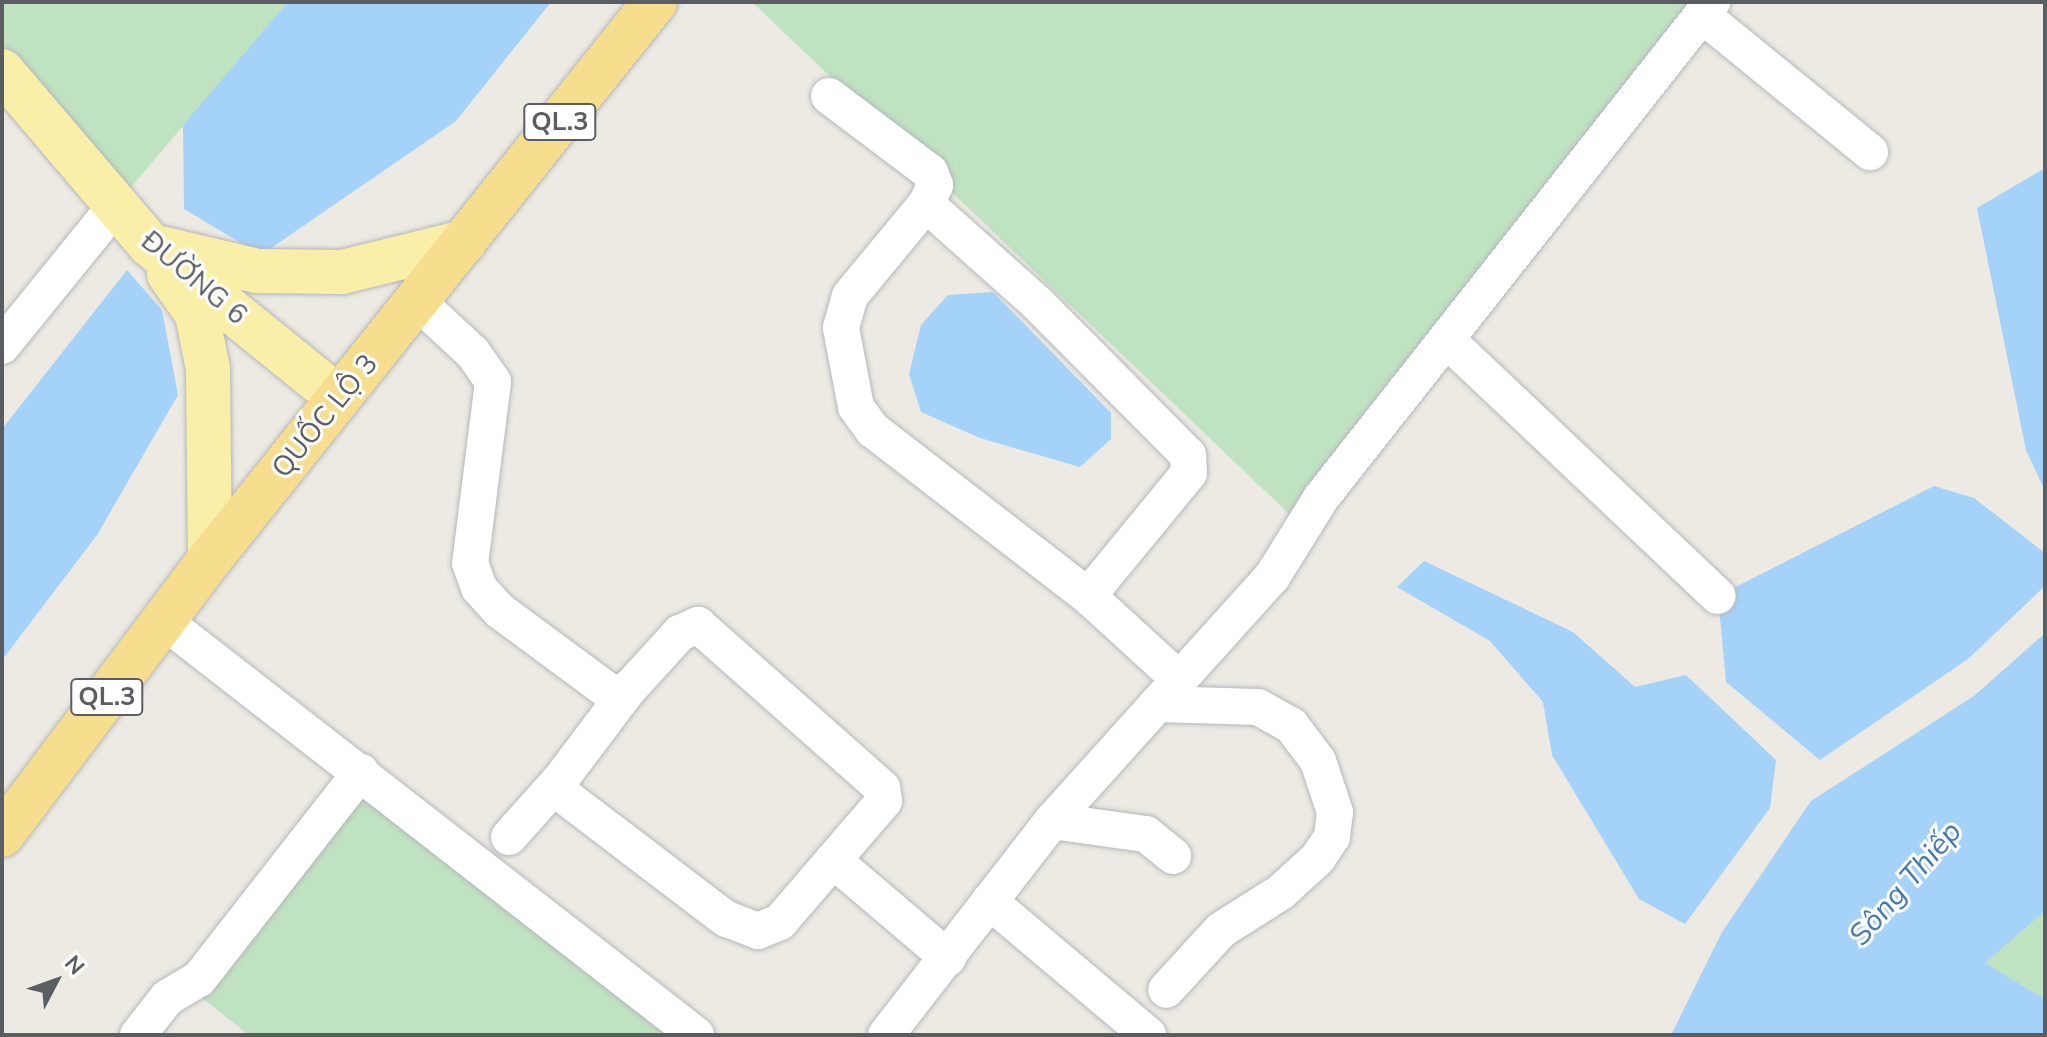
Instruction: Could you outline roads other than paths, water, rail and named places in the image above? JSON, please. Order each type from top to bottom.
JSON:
[{"type":"highway","name":"QUỐC LỘ 3","points":[[2,835],[210,559],[655,2]]},
{"type":"main road","name":"ĐƯỜNG 6","points":[[2,71],[150,245],[339,398]]},
{"type":"main road","points":[[150,245],[257,271],[342,272],[464,242]]},
{"type":"main road","points":[[150,245],[197,314],[208,369],[210,559]]},
{"type":"street","points":[[886,1035],[1052,821],[1272,577],[1321,498],[1448,341],[1707,8],[1870,152]]},
{"type":"street","points":[[829,96],[930,172],[935,185],[926,204],[850,296],[841,328],[856,407],[873,430],[1088,596],[1168,692],[1258,707],[1291,725],[1318,761],[1335,812],[1332,837],[1318,858],[1281,892],[1221,930],[1166,990]]},
{"type":"street","points":[[926,204],[1037,303],[1188,455],[1189,473],[1088,596]]},
{"type":"street","points":[[2,346],[116,205]]},
{"type":"street","points":[[417,301],[473,353],[493,382],[470,563],[479,588],[500,611],[611,693],[627,691]]},
{"type":"street","points":[[1448,341],[1718,596]]},
{"type":"street","points":[[165,622],[696,1035]]},
{"type":"street","points":[[509,837],[560,780],[627,691],[680,633],[698,625],[882,788],[884,801],[780,922],[758,931],[726,919],[563,795],[560,780]]},
{"type":"street","points":[[138,1035],[167,998],[199,979],[361,772]]},
{"type":"street","points":[[1052,821],[1146,834],[1173,856]]},
{"type":"street","points":[[833,860],[948,958]]},
{"type":"street","points":[[989,901],[1148,1035]]},
{"type":"water","points":[[288,2],[551,2],[456,121],[261,255],[184,209],[183,125]]},
{"type":"water","points":[[2045,168],[2045,491],[2026,450],[1977,208]]},
{"type":"water","points":[[127,270],[162,310],[178,395],[97,535],[2,660],[2,429]]},
{"type":"water","points":[[993,292],[1111,413],[1111,439],[1080,467],[980,438],[921,412],[909,374],[921,325],[948,295]]},
{"type":"water","points":[[1934,486],[1974,498],[2045,553],[2045,586],[1968,659],[1820,760],[1726,682],[1718,596]]},
{"type":"water","points":[[1424,561],[1573,632],[1635,687],[1686,675],[1776,760],[1770,808],[1685,924],[1639,899],[1552,755],[1543,702],[1490,641],[1397,587]]},
{"type":"water","name":"Sông Thiếp","points":[[2045,633],[2045,911],[1985,963],[2045,999],[2045,1035],[1671,1035],[1722,932],[1811,801],[1974,696]]}]
